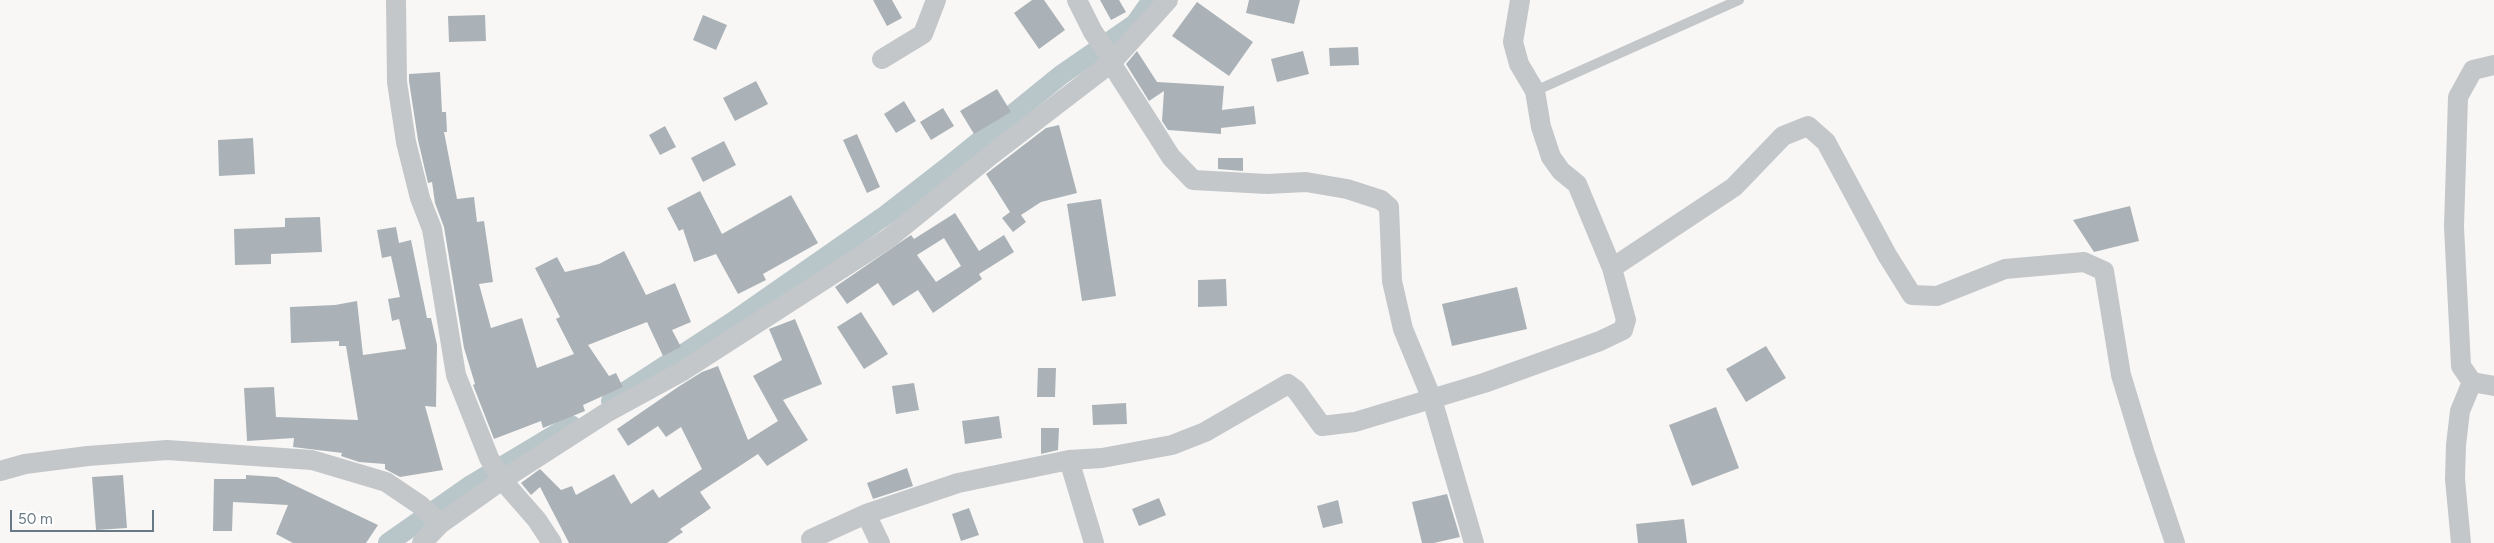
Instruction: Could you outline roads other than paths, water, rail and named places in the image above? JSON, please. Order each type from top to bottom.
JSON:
[{"type":"street","points":[[396,0],[397,82],[406,142],[420,198],[432,229],[456,375],[496,471],[537,520],[552,543]]},
{"type":"street","points":[[882,60],[923,34],[936,0]]},
{"type":"street","points":[[1077,0],[1093,32],[1171,157],[1193,180],[1267,184],[1306,182],[1347,189],[1381,200],[1389,207],[1392,281],[1403,329],[1432,399],[1474,543]]},
{"type":"street","points":[[422,543],[432,515],[496,471],[606,414],[681,372],[889,238],[1110,59],[1168,0]]},
{"type":"street","points":[[811,539],[866,514],[958,483],[1069,460],[1120,455],[1172,445],[1213,427],[1288,384],[1296,390],[1322,426],[1355,422],[1432,399],[1600,341],[1623,330],[1626,320],[1612,268],[1577,184],[1561,171],[1551,157],[1541,127],[1535,91],[1519,64],[1513,42],[1520,0]]},
{"type":"street","points":[[2494,65],[2473,70],[2458,96],[2454,227],[2457,317],[2461,366],[2472,382],[2494,386]]},
{"type":"street","points":[[1612,268],[1681,225],[1734,188],[1783,136],[1808,126],[1826,142],[1912,295],[1937,296],[2005,269],[2084,262],[2104,270],[2121,375],[2144,451],[2176,543]]},
{"type":"street","points":[[2461,543],[2455,479],[2456,445],[2460,411],[2472,382]]},
{"type":"street","points":[[0,471],[25,464],[88,456],[167,450],[312,460],[386,482],[432,515]]},
{"type":"street","points":[[1069,460],[1094,543]]},
{"type":"street","points":[[866,514],[880,543]]},
{"type":"lane","points":[[1535,91],[1739,0]]},
{"type":"waterway","points":[[611,401],[731,323],[886,215],[1061,75],[1135,24],[1152,0]]},
{"type":"waterway","points":[[388,543],[471,485],[571,425]]}]
